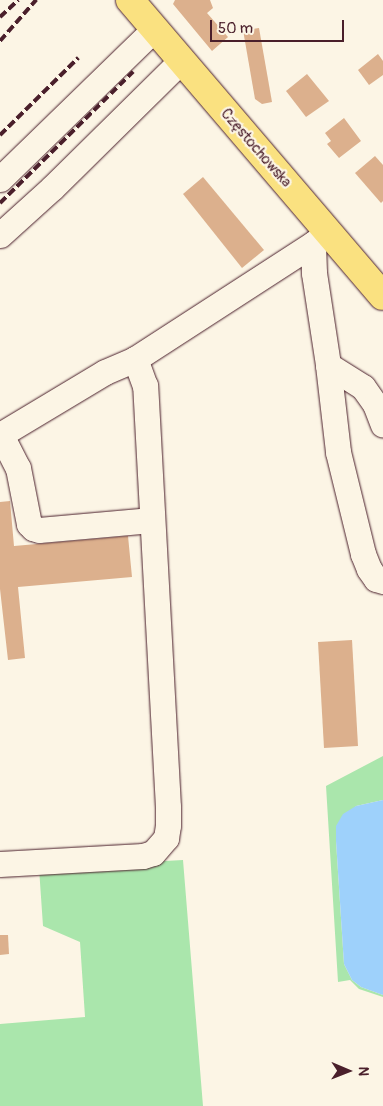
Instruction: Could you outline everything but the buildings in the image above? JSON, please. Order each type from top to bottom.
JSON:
[{"type":"main road","name":"Częstochowska","points":[[131,1],[181,61],[320,238],[383,296]]},
{"type":"lane","points":[[0,180],[154,29]]},
{"type":"lane","points":[[0,235],[52,188],[181,61]]},
{"type":"lane","points":[[152,520],[39,530],[33,528],[29,524],[18,468],[0,435],[105,372],[135,359],[320,238]]},
{"type":"lane","points":[[320,238],[314,273],[328,365],[341,474],[369,569],[376,579],[383,581]]},
{"type":"lane","points":[[0,864],[143,856],[153,853],[166,838],[168,807],[144,386],[135,359]]},
{"type":"lane","points":[[328,365],[363,387],[375,404],[383,425]]},
{"type":"green space","points":[[383,756],[383,800],[356,806],[336,841],[344,964],[352,980],[361,987],[383,995],[383,997],[359,989],[350,980],[338,982],[326,786]]},
{"type":"green space","points":[[183,860],[203,1106],[0,1106],[0,1024],[85,1017],[80,942],[43,926],[39,868]]},
{"type":"water","points":[[383,800],[383,995],[361,987],[352,980],[344,964],[336,826],[343,814],[356,806]]},
{"type":"railway","points":[[0,17],[18,0]]},
{"type":"railway","points":[[0,41],[36,0]]},
{"type":"railway","points":[[0,135],[78,58]]},
{"type":"railway","points":[[0,203],[133,72]]}]
